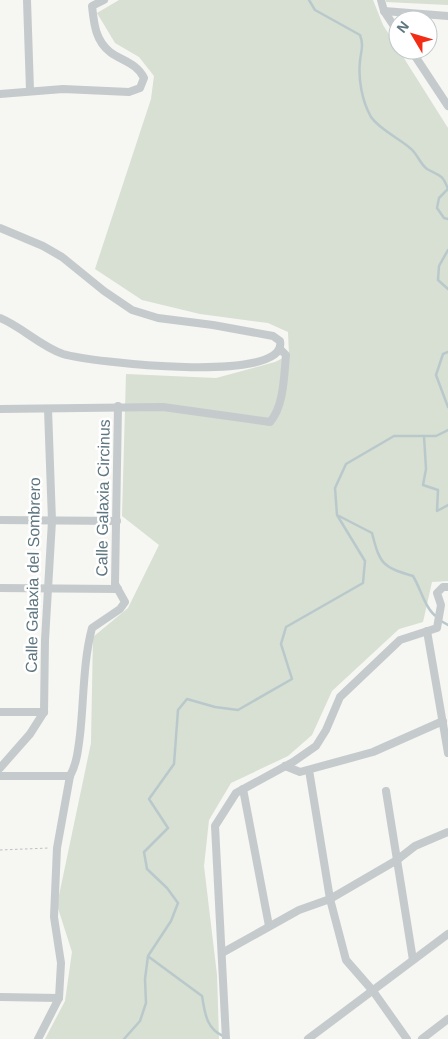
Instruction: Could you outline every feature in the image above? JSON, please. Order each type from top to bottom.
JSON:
[{"type":"street","points":[[27,0],[30,90]]},
{"type":"street","points":[[0,94],[30,90],[90,88],[130,92],[140,88],[144,78],[142,73],[131,64],[109,52],[95,32],[93,3],[104,0]]},
{"type":"street","points":[[381,0],[388,17]]},
{"type":"street","points":[[384,11],[448,16]]},
{"type":"street","points":[[418,60],[448,106]]},
{"type":"street","points":[[0,228],[56,253],[104,292],[132,310],[158,318],[213,325],[273,336],[280,341],[280,349],[276,356],[270,359],[236,367],[214,368],[136,364],[62,353],[0,318]]},
{"type":"street","points":[[0,409],[118,406],[163,407],[270,422],[278,405],[284,375],[286,355],[280,349]]},
{"type":"street","name":"Calle Galaxia Circinus","points":[[70,776],[77,756],[84,695],[86,651],[92,628],[120,609],[125,602],[115,584],[118,406]]},
{"type":"street","name":"Calle Galaxia del Sombrero","points":[[44,712],[52,521],[48,409]]},
{"type":"street","points":[[0,520],[117,521]]},
{"type":"street","points":[[226,1039],[215,826],[236,793],[285,766],[316,746],[326,730],[340,696],[400,640],[437,628],[441,605],[437,593],[443,587],[448,587]]},
{"type":"street","points":[[0,588],[118,589]]},
{"type":"street","points":[[427,631],[448,753]]},
{"type":"street","points":[[0,712],[44,712]]},
{"type":"street","points":[[0,768],[30,734],[44,712]]},
{"type":"street","points":[[285,766],[300,772],[373,752],[443,721]]},
{"type":"street","points":[[309,770],[330,899],[346,960],[372,991],[407,1039]]},
{"type":"street","points":[[0,776],[70,776],[58,848],[54,917],[61,963],[59,998],[38,1039]]},
{"type":"street","points":[[243,789],[269,926]]},
{"type":"street","points":[[386,792],[413,960]]},
{"type":"street","points":[[222,953],[299,910],[330,899],[397,860],[415,846],[448,832]]},
{"type":"street","points":[[308,1039],[448,934]]},
{"type":"street","points":[[0,997],[59,998]]},
{"type":"street","points":[[422,1039],[448,1019]]},
{"type":"path","points":[[0,850],[58,848]]},
{"type":"shaded area","points":[[119,0],[373,0],[388,33],[388,60],[405,60],[448,128],[448,581],[432,582],[423,622],[399,629],[332,691],[312,735],[288,756],[231,783],[209,820],[204,866],[217,975],[219,1039],[45,1039],[65,1001],[72,952],[57,905],[91,743],[93,637],[128,608],[159,545],[122,516],[126,374],[216,378],[275,362],[289,355],[288,332],[268,323],[200,314],[142,300],[95,269],[151,99],[154,76],[139,57],[115,43],[97,13]]},
{"type":"shaded area","points":[[386,0],[448,0],[448,5],[386,2]]},
{"type":"waterway","points":[[309,0],[315,10],[360,35],[362,45],[360,82],[368,111],[379,126],[410,148],[427,169],[444,180],[448,189],[439,198],[437,208],[444,218],[448,219]]},
{"type":"waterway","points":[[448,250],[439,266],[438,280],[448,289]]},
{"type":"waterway","points":[[448,352],[443,354],[436,375],[448,407]]},
{"type":"waterway","points":[[124,1039],[140,1021],[146,1003],[145,979],[148,956],[171,921],[178,903],[167,888],[147,869],[144,852],[168,828],[149,799],[174,764],[178,710],[187,699],[215,707],[238,710],[292,679],[281,644],[286,627],[363,583],[365,561],[337,515],[335,488],[346,464],[394,436],[436,436],[448,430]]},
{"type":"waterway","points":[[424,436],[426,469],[423,485],[438,490],[437,511],[448,505]]},
{"type":"waterway","points":[[339,516],[372,533],[384,563],[395,570],[413,576],[426,604],[437,617]]},
{"type":"waterway","points":[[441,621],[448,625]]},
{"type":"waterway","points":[[149,957],[202,996],[207,1019],[213,1029],[223,1036]]}]
